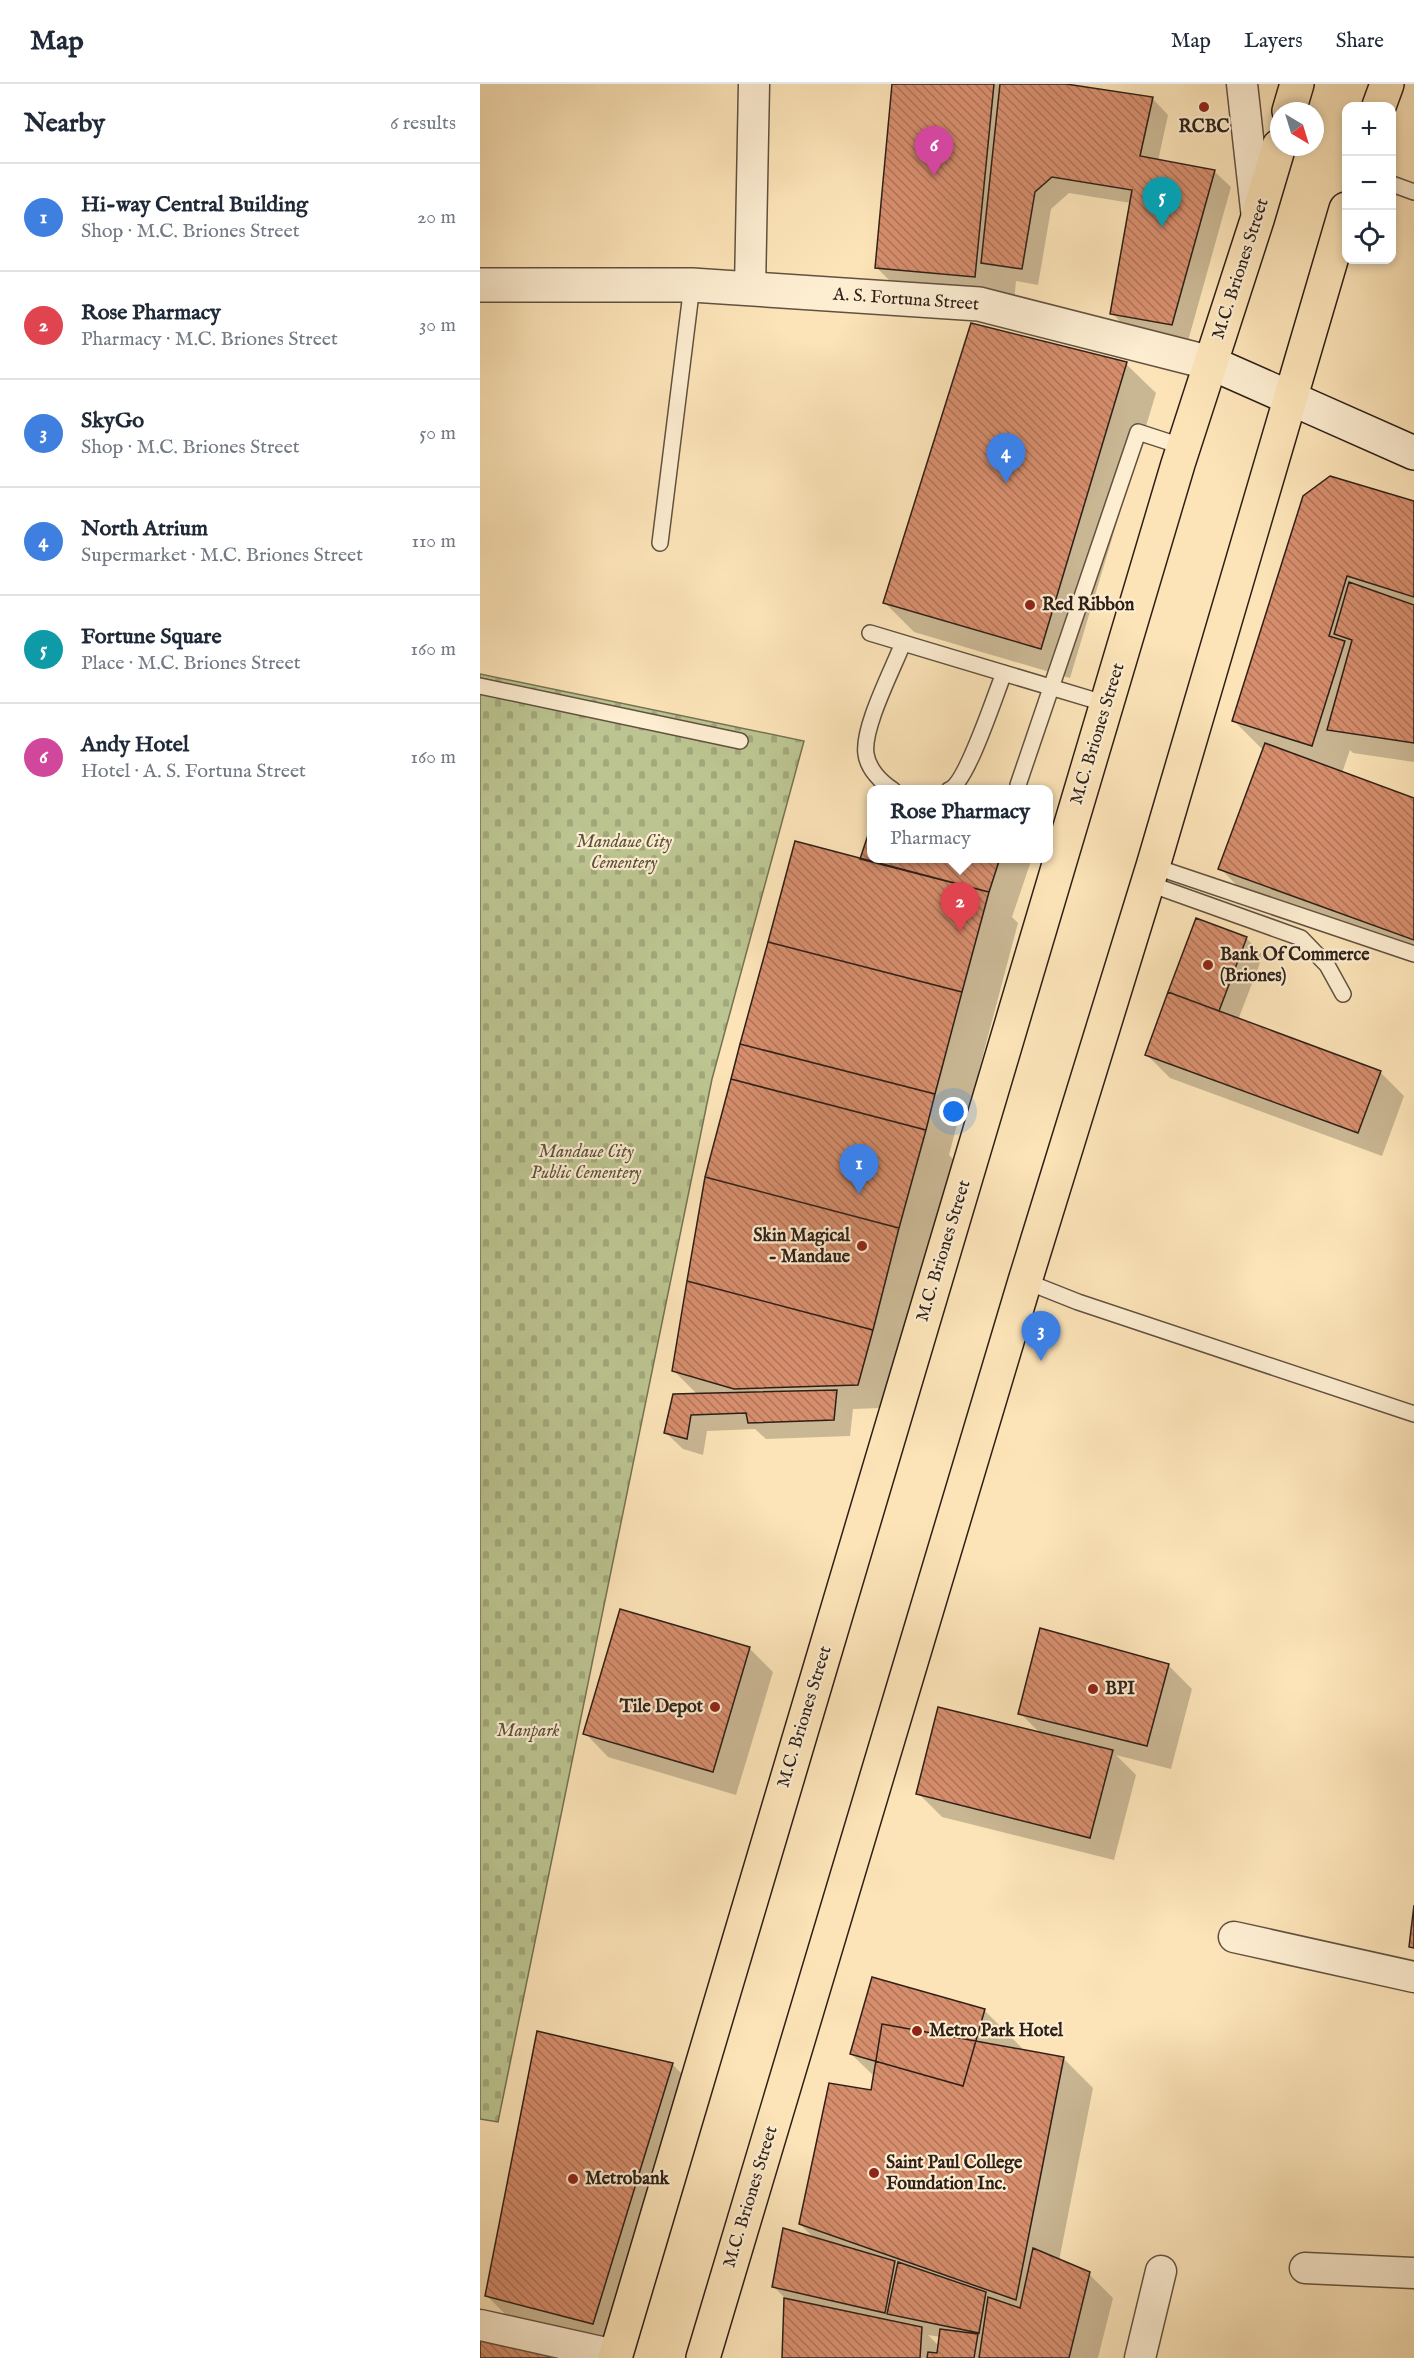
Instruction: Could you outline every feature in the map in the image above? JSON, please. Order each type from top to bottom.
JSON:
[{"type":"main road","points":[[1292,102],[1297,84]]},
{"type":"main road","points":[[1380,102],[1387,84]]},
{"type":"main road","name":"M.C. Briones Street","points":[[615,2356],[1184,447],[1276,156]]},
{"type":"main road","name":"M.C. Briones Street","points":[[703,2358],[1025,1281],[1150,875],[1347,210]]},
{"type":"street","points":[[750,289],[754,84]]},
{"type":"street","points":[[1242,84],[1257,220]]},
{"type":"street","name":"A. S. Fortuna Street","points":[[480,285],[692,285],[979,304],[1211,363],[1414,453]]},
{"type":"street","points":[[1234,1937],[1414,1977]]},
{"type":"street","points":[[1305,2268],[1414,2273]]},
{"type":"street","points":[[1140,2358],[1161,2271]]},
{"type":"street","points":[[480,2325],[615,2356]]},
{"type":"lane","points":[[1396,185],[1414,192]]},
{"type":"lane","points":[[660,543],[692,285]]},
{"type":"lane","points":[[1018,785],[1138,432],[1184,447]]},
{"type":"lane","points":[[870,633],[1107,704]]},
{"type":"lane","points":[[888,785],[875,775],[866,754],[868,730],[903,643]]},
{"type":"lane","points":[[956,785],[968,764],[1004,674]]},
{"type":"lane","points":[[480,686],[740,741]]},
{"type":"lane","points":[[1150,875],[1414,954]]},
{"type":"lane","points":[[1150,875],[1301,938],[1327,965],[1344,994]]},
{"type":"lane","points":[[1025,1281],[1078,1302],[1414,1414]]},
{"type":"green space","points":[[480,674],[804,741],[712,1079],[498,2122],[480,2119]]},
{"type":"building","points":[[892,84],[994,84],[975,277],[875,268]]},
{"type":"building","points":[[1000,84],[1066,84],[1153,97],[1140,156],[1215,170],[1172,325],[1110,314],[1132,190],[1052,177],[1035,192],[1022,269],[981,263]]},
{"type":"building","points":[[971,323],[1127,362],[1041,649],[883,603]]},
{"type":"building","points":[[1330,476],[1414,501],[1414,597],[1347,576],[1329,636],[1345,641],[1312,746],[1232,721],[1303,496]]},
{"type":"building","points":[[1349,582],[1414,605],[1414,743],[1327,730],[1352,640],[1334,634]]},
{"type":"building","points":[[1265,743],[1414,798],[1414,940],[1218,869]]},
{"type":"building","points":[[867,838],[867,861],[860,859]]},
{"type":"building","points":[[795,841],[867,860],[867,863],[879,863],[989,892],[962,992],[768,942]]},
{"type":"building","points":[[876,863],[998,863],[989,892]]},
{"type":"building","name":"Bank Of Commerce (Briones)","points":[[1196,918],[1247,937],[1219,1011],[1168,992]]},
{"type":"building","points":[[768,942],[962,992],[935,1094],[740,1044]]},
{"type":"building","points":[[1168,992],[1381,1071],[1358,1133],[1145,1055]]},
{"type":"building","points":[[740,1044],[935,1094],[926,1130],[731,1079]]},
{"type":"building","points":[[731,1079],[926,1130],[899,1228],[705,1177]]},
{"type":"building","points":[[705,1177],[899,1228],[873,1330],[687,1281]]},
{"type":"building","points":[[687,1281],[873,1330],[858,1385],[734,1389],[672,1371]]},
{"type":"building","points":[[837,1390],[834,1420],[748,1423],[746,1413],[691,1415],[687,1439],[664,1433],[673,1394]]},
{"type":"building","points":[[620,1609],[750,1647],[713,1772],[583,1734]]},
{"type":"building","name":"BPI","points":[[1040,1628],[1169,1664],[1147,1746],[1018,1714]]},
{"type":"building","points":[[938,1707],[1113,1750],[1090,1838],[916,1794]]},
{"type":"building","points":[[1414,1905],[1414,1948],[1409,1947]]},
{"type":"building","name":"Metro Park Hotel","points":[[872,1977],[985,2009],[963,2086],[850,2054]]},
{"type":"building","points":[[882,2024],[1064,2057],[1016,2300],[799,2224],[829,2083],[871,2090]]},
{"type":"building","name":"Metrobank","points":[[537,2031],[673,2063],[593,2324],[485,2296]]},
{"type":"building","points":[[783,2228],[895,2261],[885,2313],[772,2287]]},
{"type":"building","points":[[1033,2248],[1090,2272],[1069,2358],[979,2358],[988,2297],[1020,2308]]},
{"type":"building","points":[[898,2262],[986,2292],[979,2333],[887,2314]]},
{"type":"building","points":[[784,2298],[922,2327],[920,2358],[782,2358]]},
{"type":"building","points":[[480,2328],[559,2344],[555,2358],[480,2358]]},
{"type":"building","points":[[940,2329],[978,2334],[974,2358],[927,2358],[928,2352],[937,2353]]},
{"type":"place","name":"RCBC","points":[[1204,107]]},
{"type":"place","name":"Andy Hotel","points":[[934,176]]},
{"type":"place","name":"Fortune Square","points":[[1162,227]]},
{"type":"place","name":"North Atrium","points":[[1006,483]]},
{"type":"place","name":"Red Ribbon","points":[[1030,605]]},
{"type":"place","name":"Rose Pharmacy","points":[[960,932]]},
{"type":"place","name":"Bank Of Commerce (Briones)","points":[[1208,965]]},
{"type":"place","name":"Hi-way Central Building","points":[[859,1194]]},
{"type":"place","name":"Skin Magical - Mandaue","points":[[862,1246]]},
{"type":"place","name":"SkyGo","points":[[1041,1361]]},
{"type":"place","name":"BPI","points":[[1093,1689]]},
{"type":"place","name":"Tile Depot","points":[[715,1707]]},
{"type":"place","name":"Metro Park Hotel","points":[[917,2031]]},
{"type":"place","name":"Saint Paul College Foundation Inc.","points":[[874,2173]]},
{"type":"place","name":"Metrobank","points":[[573,2179]]},
{"type":"park label","name":"Mandaue City Cementery","points":[[624,852]]},
{"type":"park label","name":"Mandaue City Public Cementery","points":[[586,1162]]},
{"type":"park label","name":"Manpark","points":[[528,1731]]}]
